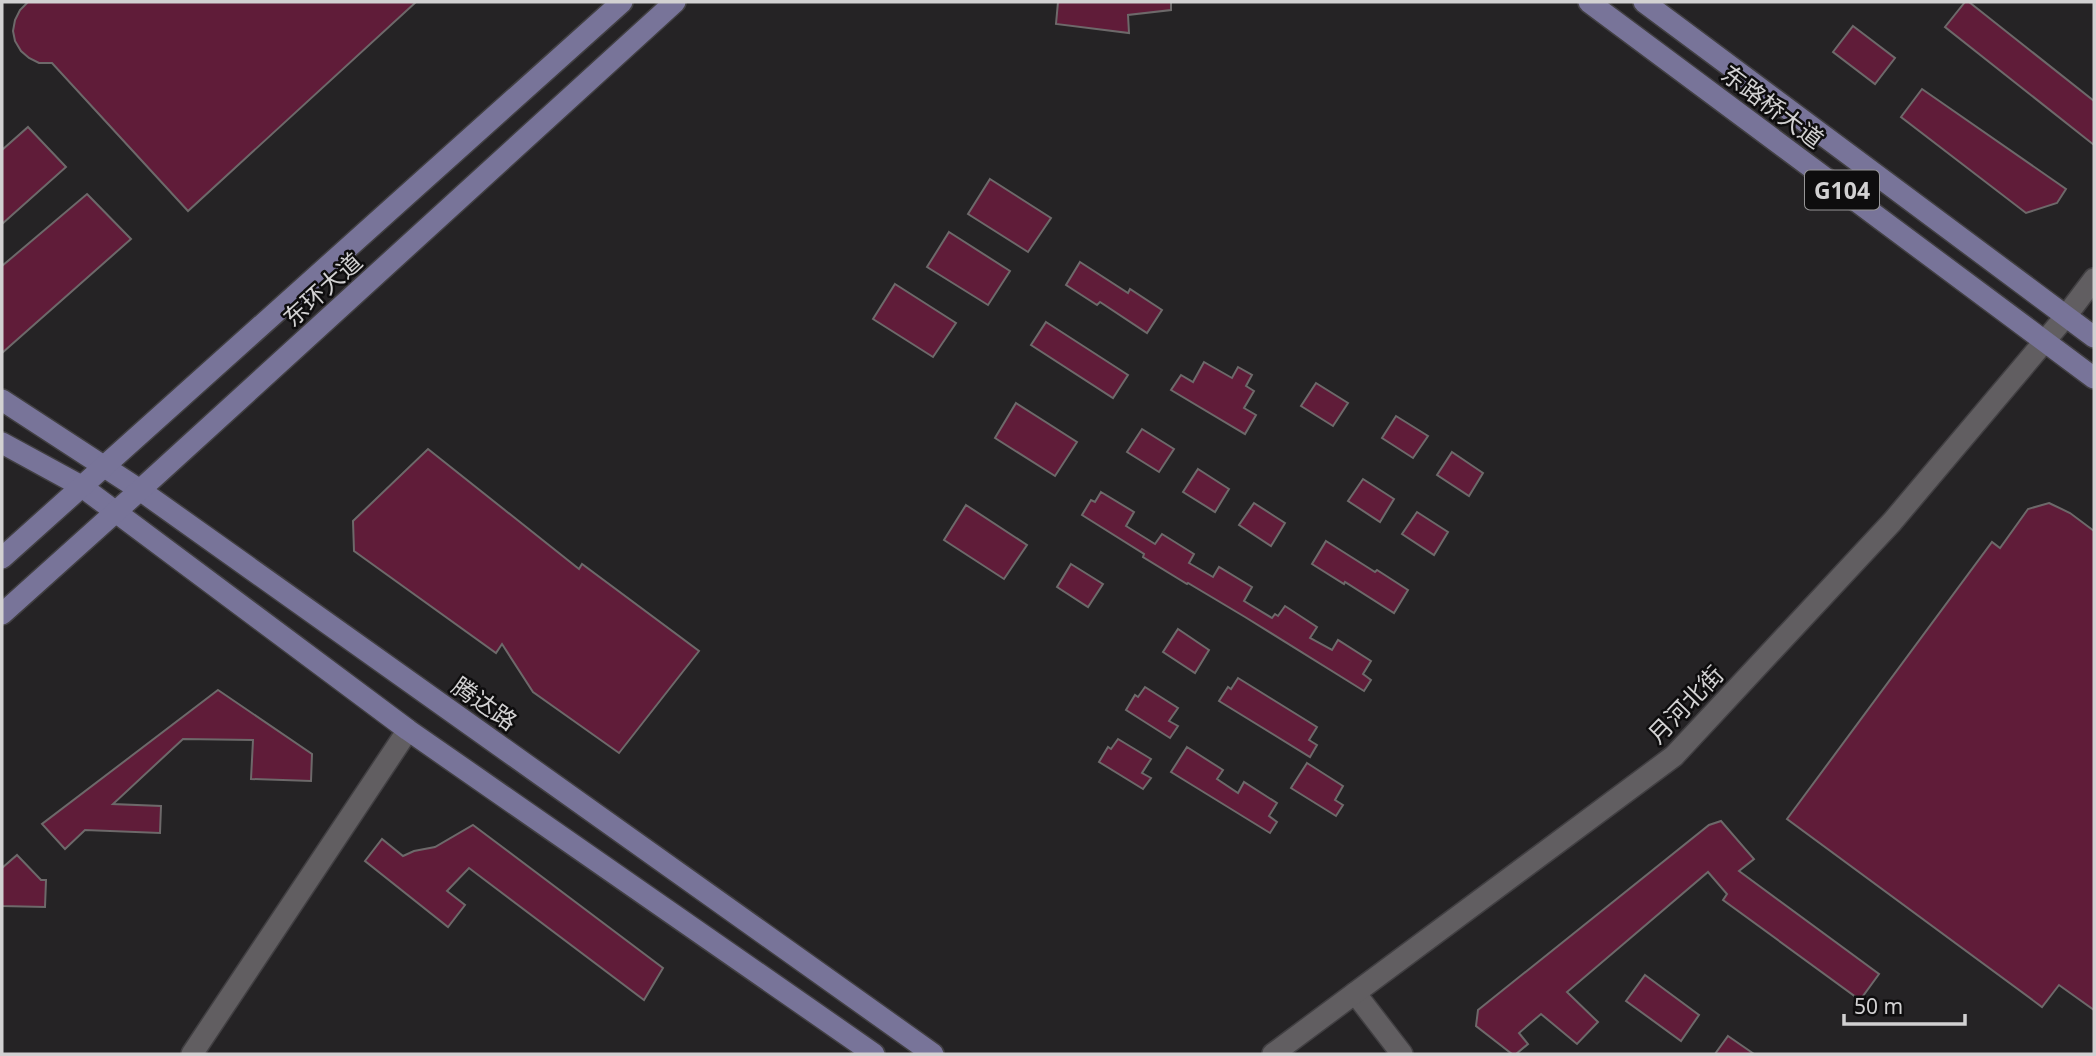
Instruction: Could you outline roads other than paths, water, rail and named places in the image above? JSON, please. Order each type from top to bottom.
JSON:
[{"type":"main road","name":"东环大道","points":[[2,558],[622,2]]},
{"type":"main road","name":"东环大道","points":[[2,614],[676,2]]},
{"type":"main road","name":"东路桥大道","points":[[1589,2],[2094,377]]},
{"type":"main road","name":"东路桥大道","points":[[1644,2],[2094,337]]},
{"type":"main road","name":"腾达路","points":[[2,400],[141,490],[933,1054]]},
{"type":"main road","points":[[2,443],[81,486],[408,730],[874,1054]]},
{"type":"street","name":"月河北街","points":[[1273,1054],[1675,756],[1892,522],[2066,316],[2094,279]]},
{"type":"street","points":[[192,1054],[408,730]]},
{"type":"street","points":[[1356,993],[1402,1054]]}]
